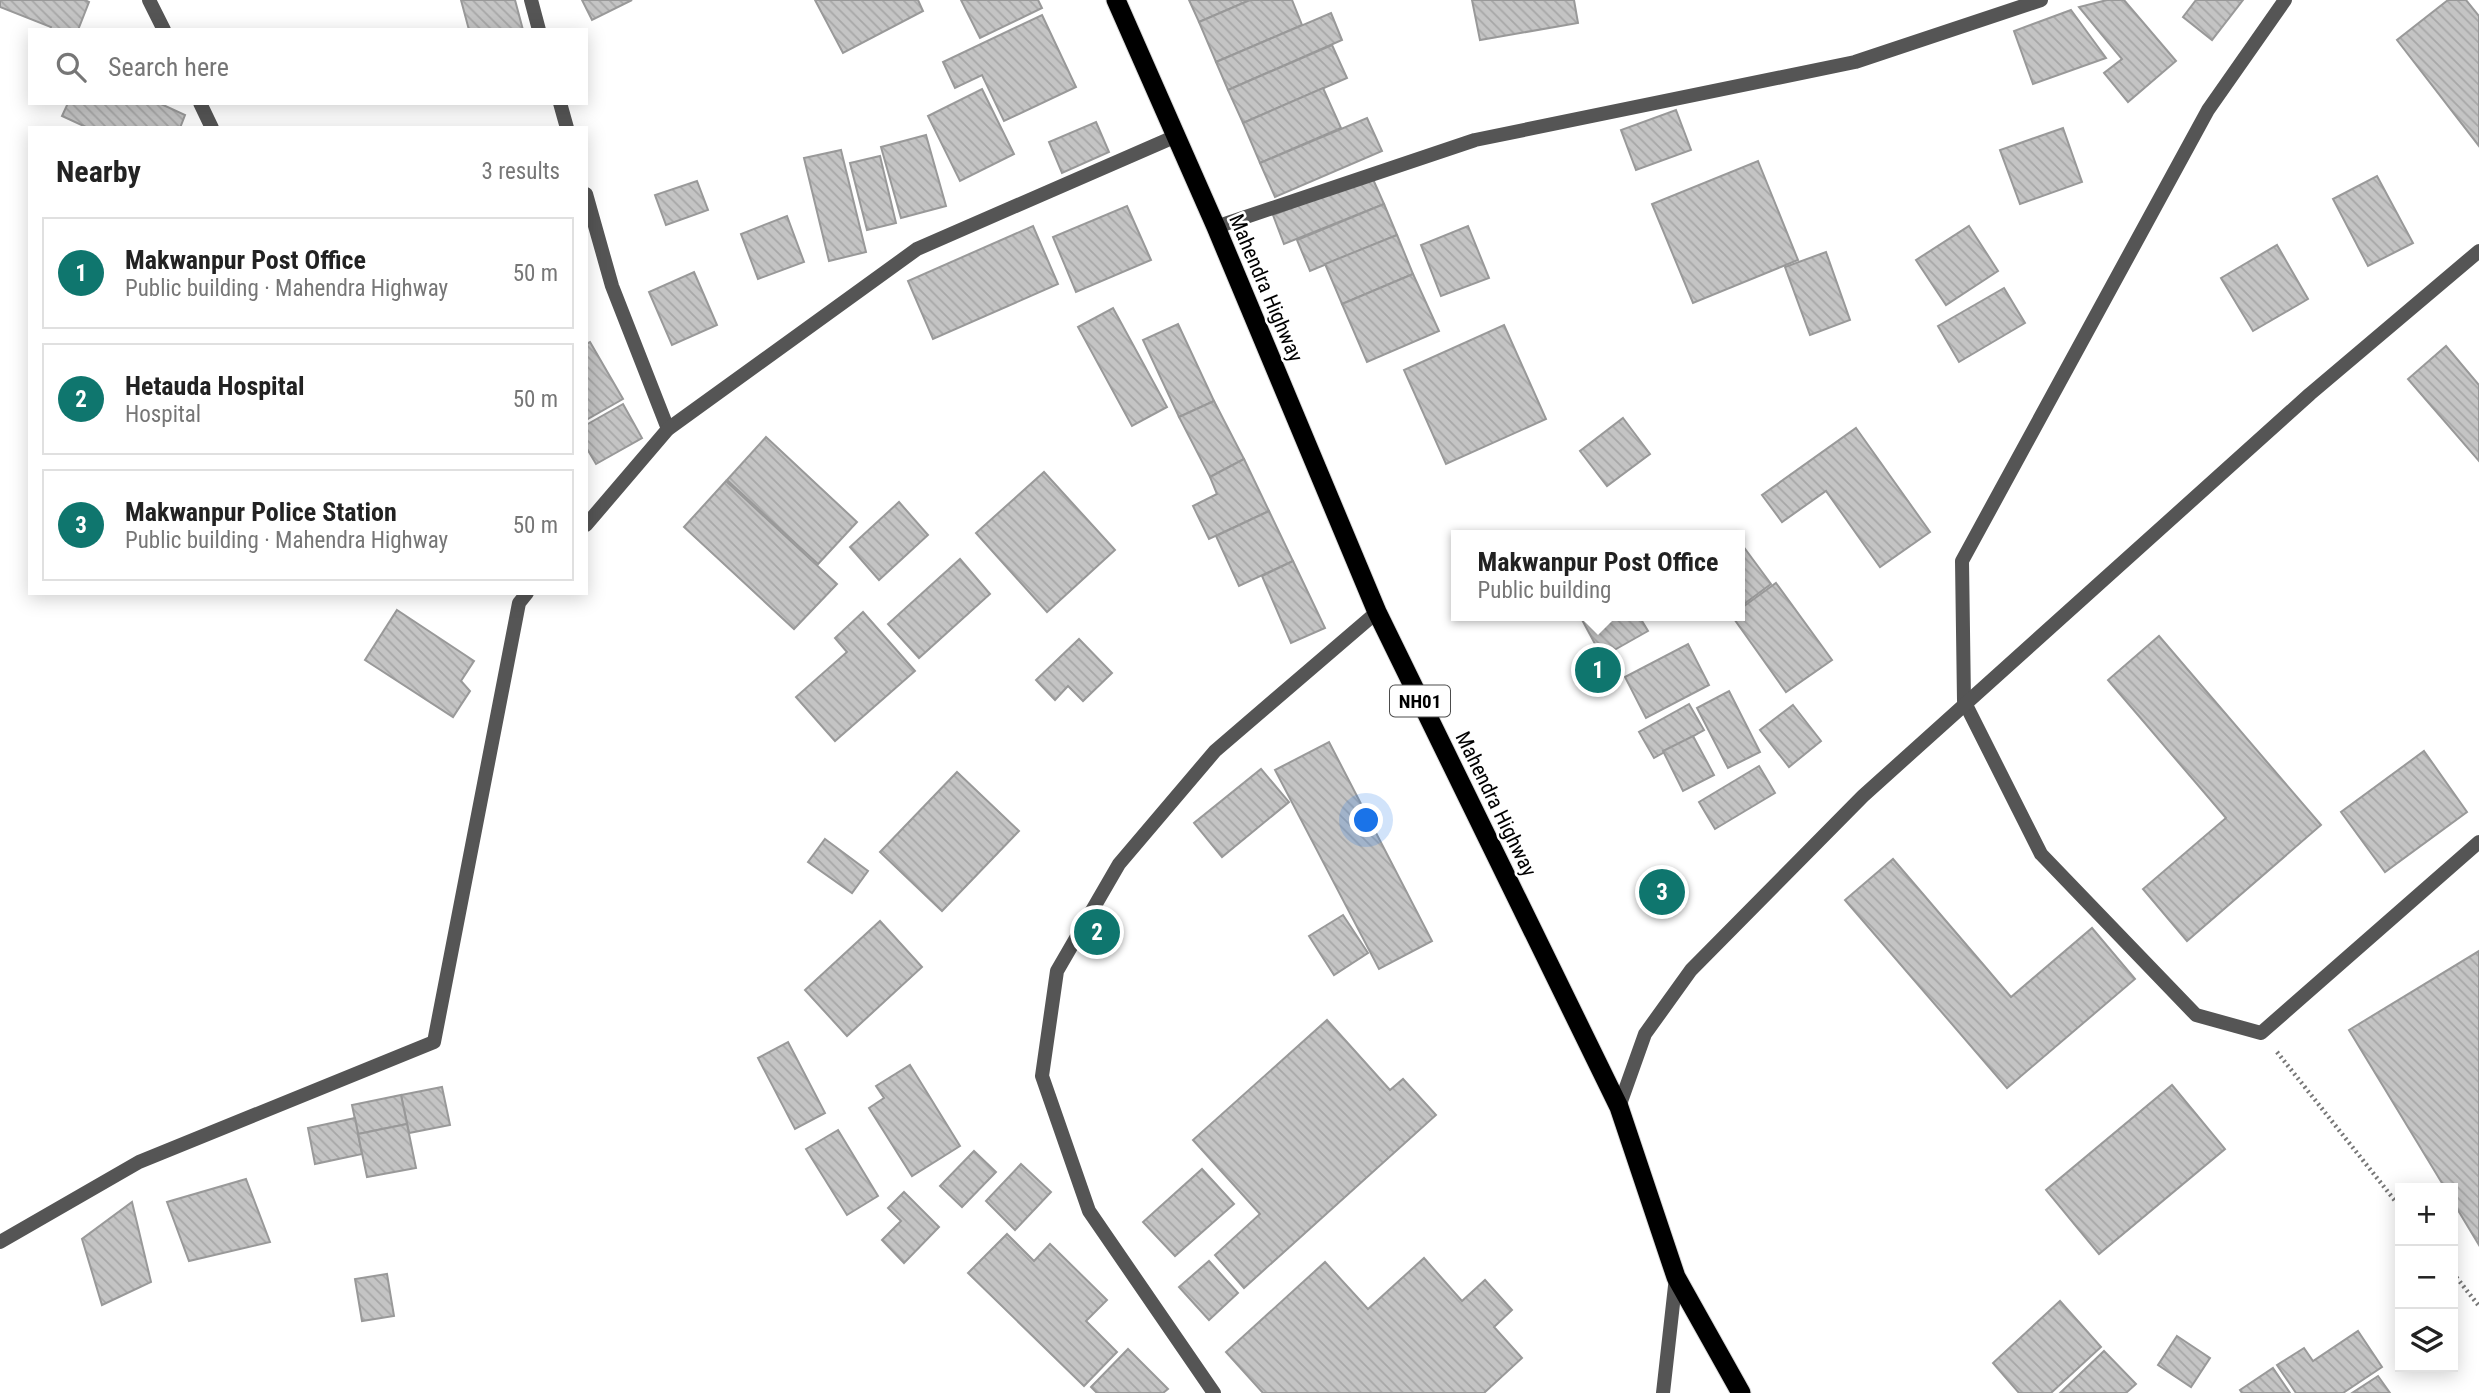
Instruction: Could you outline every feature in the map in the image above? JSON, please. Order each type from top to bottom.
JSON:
[{"type":"highway","name":"Mahendra Highway","points":[[1116,0],[1174,137],[1216,227],[1377,612],[1619,1107],[1676,1278],[1741,1393]]},
{"type":"street","points":[[149,0],[163,28]]},
{"type":"street","points":[[531,0],[538,28]]},
{"type":"street","points":[[1216,227],[1475,140],[1855,62],[2040,0]]},
{"type":"street","points":[[2285,0],[2208,110],[1962,561],[1964,702],[2041,854],[2196,1015],[2261,1032],[2479,842]]},
{"type":"street","points":[[201,105],[211,126]]},
{"type":"street","points":[[561,105],[566,126]]},
{"type":"street","points":[[588,522],[668,429],[916,249],[1174,137]]},
{"type":"street","points":[[588,201],[612,286],[668,429]]},
{"type":"street","points":[[1619,1107],[1645,1034],[1691,970],[1863,796],[1964,702],[2310,394],[2479,251]]},
{"type":"street","points":[[0,1242],[139,1162],[434,1042],[519,603],[525,595]]},
{"type":"street","points":[[1214,1393],[1089,1211],[1042,1076],[1057,971],[1119,864],[1215,751],[1377,612]]},
{"type":"street","points":[[1663,1393],[1676,1278]]},
{"type":"path","points":[[2261,1032],[2395,1201]]},
{"type":"path","points":[[2458,1279],[2479,1306]]},
{"type":"building","points":[[0,0],[89,2],[79,28],[51,28],[0,7]]},
{"type":"building","points":[[461,0],[515,0],[522,28],[468,28]]},
{"type":"building","points":[[582,0],[632,0],[592,20]]},
{"type":"building","points":[[815,0],[918,0],[923,11],[843,53]]},
{"type":"building","points":[[961,0],[1038,0],[1042,8],[980,38]]},
{"type":"building","points":[[1189,0],[1250,0],[1199,22]]},
{"type":"building","points":[[1250,0],[1292,0],[1302,25],[1216,62],[1199,22]]},
{"type":"building","points":[[1472,0],[1574,0],[1578,23],[1480,40]]},
{"type":"building","points":[[2107,0],[2124,0],[2176,61],[2128,102],[2104,73],[2122,59],[2079,7]]},
{"type":"building","points":[[2196,0],[2243,0],[2212,40],[2183,17]]},
{"type":"building","points":[[2448,0],[2466,0],[2479,16],[2479,146],[2397,40]]},
{"type":"building","points":[[2071,10],[2106,58],[2033,84],[2014,31]]},
{"type":"building","points":[[1331,13],[1342,40],[1228,90],[1216,62]]},
{"type":"building","points":[[1042,15],[1076,87],[1004,121],[982,75],[955,88],[943,62]]},
{"type":"building","points":[[1332,45],[1347,78],[1243,123],[1228,90]]},
{"type":"building","points":[[1323,88],[1341,128],[1260,163],[1243,123]]},
{"type":"building","points":[[982,89],[1014,154],[960,181],[928,116]]},
{"type":"building","points":[[67,105],[163,105],[185,115],[181,126],[84,126],[62,116]]},
{"type":"building","points":[[1676,110],[1691,150],[1636,170],[1621,130]]},
{"type":"building","points":[[1367,118],[1382,151],[1275,197],[1260,163]]},
{"type":"building","points":[[1096,122],[1109,152],[1062,173],[1049,142]]},
{"type":"building","points":[[2063,128],[2082,182],[2020,204],[2000,150]]},
{"type":"building","points":[[926,135],[946,206],[901,218],[881,147]]},
{"type":"building","points":[[841,150],[866,252],[829,261],[804,158]]},
{"type":"building","points":[[880,156],[896,223],[867,230],[850,163]]},
{"type":"building","points":[[1758,161],[1798,260],[1693,303],[1652,204]]},
{"type":"building","points":[[2377,176],[2413,243],[2368,266],[2333,199]]},
{"type":"building","points":[[1372,177],[1384,204],[1284,244],[1273,215]]},
{"type":"building","points":[[697,181],[708,210],[666,225],[655,195]]},
{"type":"building","points":[[1384,204],[1397,235],[1310,271],[1297,240]]},
{"type":"building","points":[[1127,206],[1151,260],[1076,292],[1053,237]]},
{"type":"building","points":[[787,216],[804,262],[758,279],[741,234]]},
{"type":"building","points":[[1033,226],[1058,284],[933,339],[908,281]]},
{"type":"building","points":[[1468,226],[1489,278],[1441,296],[1421,245]]},
{"type":"building","points":[[1969,226],[1998,271],[1946,305],[1916,260]]},
{"type":"building","points":[[1397,235],[1413,274],[1342,304],[1325,264]]},
{"type":"building","points":[[2277,245],[2308,299],[2253,331],[2221,278]]},
{"type":"building","points":[[1826,252],[1850,320],[1810,335],[1785,267]]},
{"type":"building","points":[[694,272],[717,325],[672,345],[649,292]]},
{"type":"building","points":[[1413,274],[1439,331],[1367,362],[1342,304]]},
{"type":"building","points":[[2004,288],[2025,323],[1959,362],[1938,326]]},
{"type":"building","points":[[1113,308],[1167,407],[1132,426],[1078,327]]},
{"type":"building","points":[[1178,324],[1214,401],[1179,417],[1143,340]]},
{"type":"building","points":[[1504,325],[1546,419],[1446,464],[1404,370]]},
{"type":"building","points":[[590,342],[623,399],[588,419]]},
{"type":"building","points":[[2446,346],[2479,385],[2479,461],[2408,379]]},
{"type":"building","points":[[1214,401],[1244,459],[1210,477],[1179,417]]},
{"type":"building","points":[[623,404],[642,438],[596,464],[588,450],[588,424]]},
{"type":"building","points":[[1623,418],[1650,454],[1607,486],[1580,451]]},
{"type":"building","points":[[1856,428],[1930,532],[1880,567],[1826,491],[1782,522],[1762,495]]},
{"type":"building","points":[[766,437],[857,522],[818,564],[727,480]]},
{"type":"building","points":[[1244,459],[1269,511],[1209,539],[1193,506],[1217,494],[1210,477]]},
{"type":"building","points":[[1044,472],[1115,550],[1047,612],[976,533]]},
{"type":"building","points":[[726,481],[837,584],[794,629],[684,527]]},
{"type":"building","points":[[899,502],[928,535],[879,580],[850,547]]},
{"type":"building","points":[[1269,511],[1293,561],[1239,586],[1216,536]]},
{"type":"building","points":[[1745,549],[1771,584],[1745,603]]},
{"type":"building","points":[[960,559],[990,594],[919,658],[888,624]]},
{"type":"building","points":[[1293,561],[1325,628],[1291,643],[1262,576]]},
{"type":"building","points":[[1776,583],[1832,660],[1786,692],[1736,621],[1745,621],[1745,605]]},
{"type":"building","points":[[397,610],[474,661],[461,681],[470,691],[453,717],[365,660]]},
{"type":"building","points":[[863,612],[915,671],[835,741],[796,697],[847,652],[835,638]]},
{"type":"building","points":[[1583,621],[1642,621],[1648,631],[1602,657]]},
{"type":"building","points":[[2159,636],[2321,825],[2187,941],[2143,889],[2226,818],[2108,680]]},
{"type":"building","points":[[1079,639],[1112,673],[1083,701],[1068,686],[1055,700],[1036,680]]},
{"type":"building","points":[[1688,644],[1709,685],[1646,718],[1625,677]]},
{"type":"building","points":[[1729,691],[1760,752],[1728,768],[1697,708]]},
{"type":"building","points":[[1689,704],[1704,730],[1654,758],[1639,732]]},
{"type":"building","points":[[1793,705],[1821,741],[1789,767],[1760,730]]},
{"type":"building","points":[[1693,736],[1714,775],[1683,791],[1663,751]]},
{"type":"building","points":[[1329,742],[1432,941],[1379,969],[1275,770]]},
{"type":"building","points":[[2424,751],[2467,812],[2385,872],[2341,812]]},
{"type":"building","points":[[1759,766],[1775,793],[1715,829],[1699,802]]},
{"type":"building","points":[[1261,769],[1289,802],[1222,857],[1194,823]]},
{"type":"building","points":[[957,772],[1019,831],[942,911],[880,852]]},
{"type":"building","points":[[825,839],[868,871],[852,893],[808,862]]},
{"type":"building","points":[[1893,859],[2011,997],[2092,928],[2135,979],[2007,1088],[1845,900]]},
{"type":"building","points":[[1343,915],[1368,953],[1334,975],[1309,936]]},
{"type":"building","points":[[880,921],[922,967],[847,1036],[805,990]]},
{"type":"building","points":[[2479,951],[2479,1245],[2458,1210],[2458,1183],[2442,1183],[2349,1030]]},
{"type":"building","points":[[1327,1020],[1390,1090],[1403,1079],[1436,1115],[1244,1288],[1215,1255],[1260,1214],[1193,1140]]},
{"type":"building","points":[[788,1042],[825,1113],[795,1129],[758,1058]]},
{"type":"building","points":[[910,1065],[960,1146],[912,1176],[869,1108],[884,1098],[876,1086]]},
{"type":"building","points":[[2172,1085],[2225,1149],[2099,1254],[2046,1190]]},
{"type":"building","points":[[442,1087],[450,1125],[409,1133],[401,1095]]},
{"type":"building","points":[[401,1095],[407,1124],[358,1134],[352,1105]]},
{"type":"building","points":[[355,1118],[362,1154],[315,1164],[308,1128]]},
{"type":"building","points":[[407,1124],[416,1168],[367,1177],[358,1134]]},
{"type":"building","points":[[838,1130],[878,1196],[847,1215],[806,1149]]},
{"type":"building","points":[[974,1151],[996,1172],[962,1207],[940,1186]]},
{"type":"building","points":[[1021,1164],[1051,1192],[1015,1230],[986,1201]]},
{"type":"building","points":[[1202,1169],[1234,1204],[1175,1256],[1143,1222]]},
{"type":"building","points":[[246,1179],[270,1242],[189,1261],[167,1202]]},
{"type":"building","points":[[904,1192],[939,1227],[904,1263],[882,1240],[901,1221],[888,1208]]},
{"type":"building","points":[[132,1202],[151,1282],[102,1305],[82,1239]]},
{"type":"building","points":[[1007,1234],[1034,1261],[1050,1244],[1107,1300],[1086,1321],[1117,1352],[1084,1386],[968,1273]]},
{"type":"building","points":[[1424,1258],[1462,1301],[1485,1280],[1512,1310],[1494,1327],[1522,1358],[1484,1393],[1263,1393],[1226,1352],[1325,1262],[1368,1309]]},
{"type":"building","points":[[1209,1261],[1238,1293],[1209,1320],[1179,1287]]},
{"type":"building","points":[[387,1274],[394,1316],[362,1321],[355,1279]]},
{"type":"building","points":[[2060,1301],[2101,1347],[2051,1393],[2019,1393],[1993,1363]]},
{"type":"building","points":[[2358,1331],[2382,1367],[2343,1393],[2296,1393],[2277,1365],[2304,1348],[2313,1361]]},
{"type":"building","points":[[2177,1336],[2210,1358],[2191,1387],[2158,1365]]},
{"type":"building","points":[[1128,1349],[1168,1389],[1163,1393],[1097,1393],[1091,1387]]},
{"type":"building","points":[[2104,1351],[2136,1384],[2126,1393],[2060,1393]]},
{"type":"building","points":[[2273,1368],[2290,1393],[2242,1393],[2240,1390]]},
{"type":"building","points":[[2378,1376],[2390,1393],[2352,1393]]},
{"type":"place","name":"Makwanpur Post Office","points":[[1598,670]]},
{"type":"place","name":"Makwanpur Police Station","points":[[1662,892]]},
{"type":"place","name":"Hetauda Hospital","points":[[1097,932]]}]
